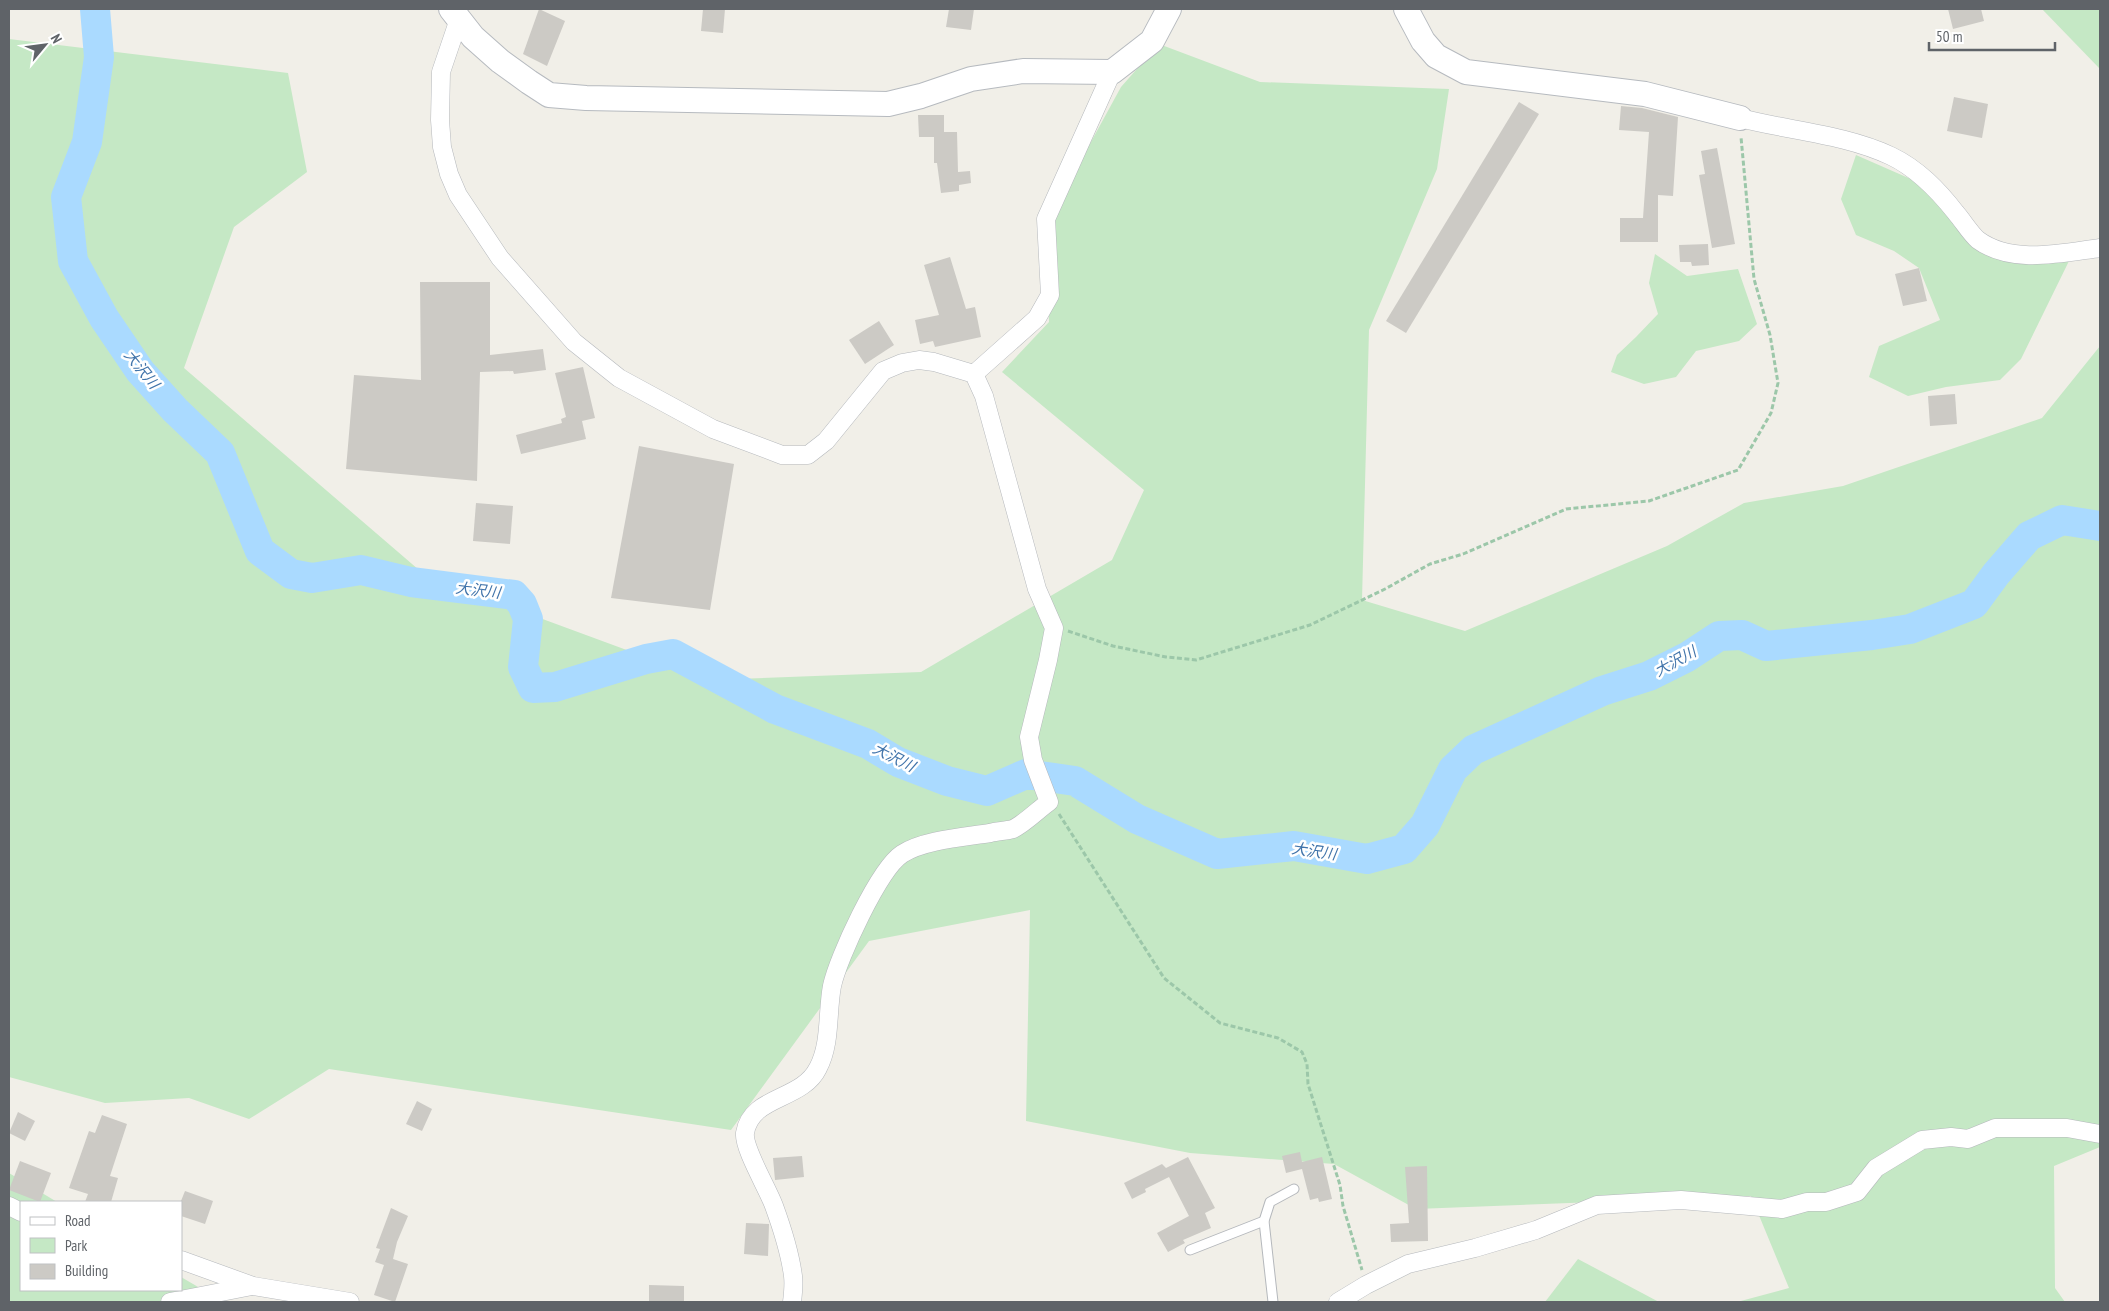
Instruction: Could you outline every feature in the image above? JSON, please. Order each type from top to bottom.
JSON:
[{"type":"street","points":[[974,374],[1036,318],[1050,295],[1046,219],[1112,72],[1152,41],[1169,9]]},
{"type":"street","points":[[1406,9],[1423,41],[1436,56],[1466,72],[1645,94],[1740,118],[1853,142],[1892,156],[1936,188],[1977,239],[2000,250],[2024,255],[2055,254],[2100,248]]},
{"type":"street","points":[[455,14],[473,37],[500,61],[549,95],[586,98],[888,104],[920,96],[971,79],[1023,71],[1112,72]]},
{"type":"street","points":[[455,14],[441,72],[440,120],[442,148],[449,174],[458,195],[500,258],[574,342],[619,378],[714,429],[782,455],[808,455],[826,441],[884,371],[902,363],[919,360],[934,362],[974,374],[984,396],[1037,589],[1054,628],[1029,737],[1033,760],[1049,802],[1013,829],[929,843],[902,854],[883,873],[842,953],[832,986],[824,1047],[819,1067],[811,1080],[794,1093],[764,1105],[750,1116],[745,1134],[752,1159],[774,1208],[785,1244],[793,1276],[792,1302]]},
{"type":"street","points":[[1338,1302],[1366,1285],[1408,1264],[1475,1248],[1536,1230],[1597,1205],[1681,1200],[1782,1209],[1807,1202],[1826,1202],[1857,1192],[1876,1168],[1922,1140],[1951,1137],[1968,1139],[1995,1128],[2067,1128],[2100,1134]]},
{"type":"street","points":[[182,1260],[253,1286],[350,1302]]},
{"type":"street","points":[[170,1302],[253,1286]]},
{"type":"lane","points":[[1273,1302],[1264,1221],[1270,1202],[1294,1189]]},
{"type":"lane","points":[[1190,1250],[1264,1221]]},
{"type":"path","points":[[1054,628],[1069,631],[1113,646],[1166,658],[1196,660],[1310,625],[1385,590],[1430,564],[1463,554],[1566,509],[1649,501],[1738,470],[1771,413],[1778,383],[1770,335],[1754,279],[1740,118]]},
{"type":"path","points":[[1049,802],[1060,814],[1164,978],[1220,1023],[1278,1038],[1302,1052],[1307,1064],[1308,1084],[1340,1185],[1343,1206],[1366,1285]]},
{"type":"green space","points":[[2042,9],[2100,9],[2100,69]]},
{"type":"green space","points":[[9,39],[288,73],[307,172],[234,227],[184,368],[426,576],[708,680],[921,672],[1112,560],[1144,490],[1002,372],[1049,322],[1046,224],[1121,87],[1159,44],[1260,82],[1449,89],[1437,169],[1369,330],[1362,600],[1465,631],[1667,546],[1744,503],[1843,486],[2042,418],[2100,346],[2100,1147],[2054,1166],[2055,1288],[2065,1302],[1737,1302],[1789,1288],[1751,1196],[1416,1209],[1334,1164],[1190,1153],[1026,1121],[1030,910],[869,941],[731,1130],[329,1069],[249,1119],[189,1098],[105,1103],[9,1077]]},
{"type":"green space","points":[[1856,155],[1913,180],[1977,239],[2069,261],[2021,359],[2000,380],[1946,387],[1908,396],[1869,377],[1879,346],[1940,320],[1919,268],[1894,251],[1856,235],[1841,199]]},
{"type":"green space","points":[[1655,254],[1687,276],[1738,269],[1757,324],[1739,341],[1696,351],[1676,377],[1644,384],[1611,372],[1617,355],[1658,314],[1649,283]]},
{"type":"green space","points":[[9,1173],[55,1201],[20,1201],[20,1291],[182,1291],[182,1278],[224,1302],[9,1302]]},
{"type":"green space","points":[[1578,1259],[1659,1302],[1545,1302]]},
{"type":"building","points":[[539,9],[565,21],[547,66],[523,54]]},
{"type":"building","points":[[703,9],[725,9],[723,33],[701,31]]},
{"type":"building","points":[[949,9],[974,9],[971,30],[946,27]]},
{"type":"building","points":[[1948,9],[1981,9],[1984,21],[1953,29]]},
{"type":"building","points":[[1954,97],[1988,104],[1982,138],[1947,131]]},
{"type":"building","points":[[1519,102],[1539,114],[1406,333],[1386,321]]},
{"type":"building","points":[[1621,106],[1642,108],[1678,117],[1673,196],[1658,195],[1658,242],[1620,242],[1620,218],[1643,218],[1649,132],[1619,130]]},
{"type":"building","points":[[918,115],[944,115],[944,132],[957,132],[958,172],[970,171],[971,183],[959,185],[959,191],[941,193],[937,163],[934,163],[934,137],[919,137]]},
{"type":"building","points":[[1717,148],[1735,244],[1712,248],[1699,175],[1705,174],[1701,151]]},
{"type":"building","points":[[1708,244],[1709,265],[1692,266],[1691,262],[1680,262],[1679,245]]},
{"type":"building","points":[[950,257],[966,309],[975,307],[981,337],[935,347],[933,341],[920,344],[915,320],[939,315],[924,265]]},
{"type":"building","points":[[1919,268],[1927,301],[1903,306],[1895,274]]},
{"type":"building","points":[[420,282],[490,282],[490,355],[543,349],[546,370],[514,374],[513,371],[480,372],[477,481],[346,469],[354,375],[421,380]]},
{"type":"building","points":[[879,321],[894,345],[865,364],[849,340]]},
{"type":"building","points":[[583,367],[595,418],[582,421],[586,439],[521,454],[516,435],[562,423],[561,419],[566,417],[555,373]]},
{"type":"building","points":[[1955,394],[1957,424],[1930,426],[1928,396]]},
{"type":"building","points":[[639,446],[734,464],[710,610],[611,598]]},
{"type":"building","points":[[476,503],[513,506],[510,544],[473,541]]},
{"type":"building","points":[[417,1101],[432,1109],[422,1131],[406,1124]]},
{"type":"building","points":[[18,1112],[35,1121],[25,1141],[9,1133]]},
{"type":"building","points":[[102,1115],[127,1124],[110,1176],[118,1178],[111,1201],[85,1201],[88,1194],[69,1188],[89,1131],[95,1133]]},
{"type":"building","points":[[1300,1152],[1302,1162],[1322,1157],[1332,1199],[1319,1202],[1318,1198],[1310,1200],[1302,1169],[1286,1173],[1282,1156]]},
{"type":"building","points":[[802,1156],[804,1177],[775,1180],[773,1158]]},
{"type":"building","points":[[1188,1157],[1215,1208],[1205,1213],[1211,1228],[1183,1240],[1185,1243],[1168,1252],[1157,1233],[1189,1216],[1169,1177],[1145,1189],[1146,1192],[1132,1199],[1124,1183],[1162,1164],[1166,1168]]},
{"type":"building","points":[[20,1161],[51,1173],[40,1201],[9,1190]]},
{"type":"building","points":[[1427,1166],[1428,1241],[1391,1242],[1390,1224],[1409,1223],[1405,1167]]},
{"type":"building","points":[[185,1191],[213,1201],[205,1224],[182,1216],[181,1201]]},
{"type":"building","points":[[391,1208],[408,1216],[397,1242],[393,1259],[408,1264],[395,1302],[374,1295],[384,1265],[375,1262],[380,1249],[376,1248]]},
{"type":"building","points":[[746,1223],[769,1224],[768,1256],[744,1254]]},
{"type":"building","points":[[649,1285],[684,1286],[684,1302],[649,1302]]},
{"type":"waterway","name":"大沢川","points":[[95,9],[99,57],[87,142],[66,197],[73,261],[104,318],[140,371],[175,410],[220,453],[260,551],[291,574],[312,578],[361,570],[411,582],[514,595],[522,604],[528,619],[523,667],[533,688],[555,687],[646,659],[673,654],[775,709],[868,744],[898,762],[947,781],[987,791],[1026,774],[1075,781],[1137,819],[1217,854],[1294,846],[1367,859],[1404,849],[1425,825],[1453,769],[1473,750],[1602,691],[1649,676],[1687,657],[1719,636],[1742,635],[1766,646],[1872,635],[1910,629],[1974,604],[1996,574],[2029,536],[2062,520],[2100,526]]}]
